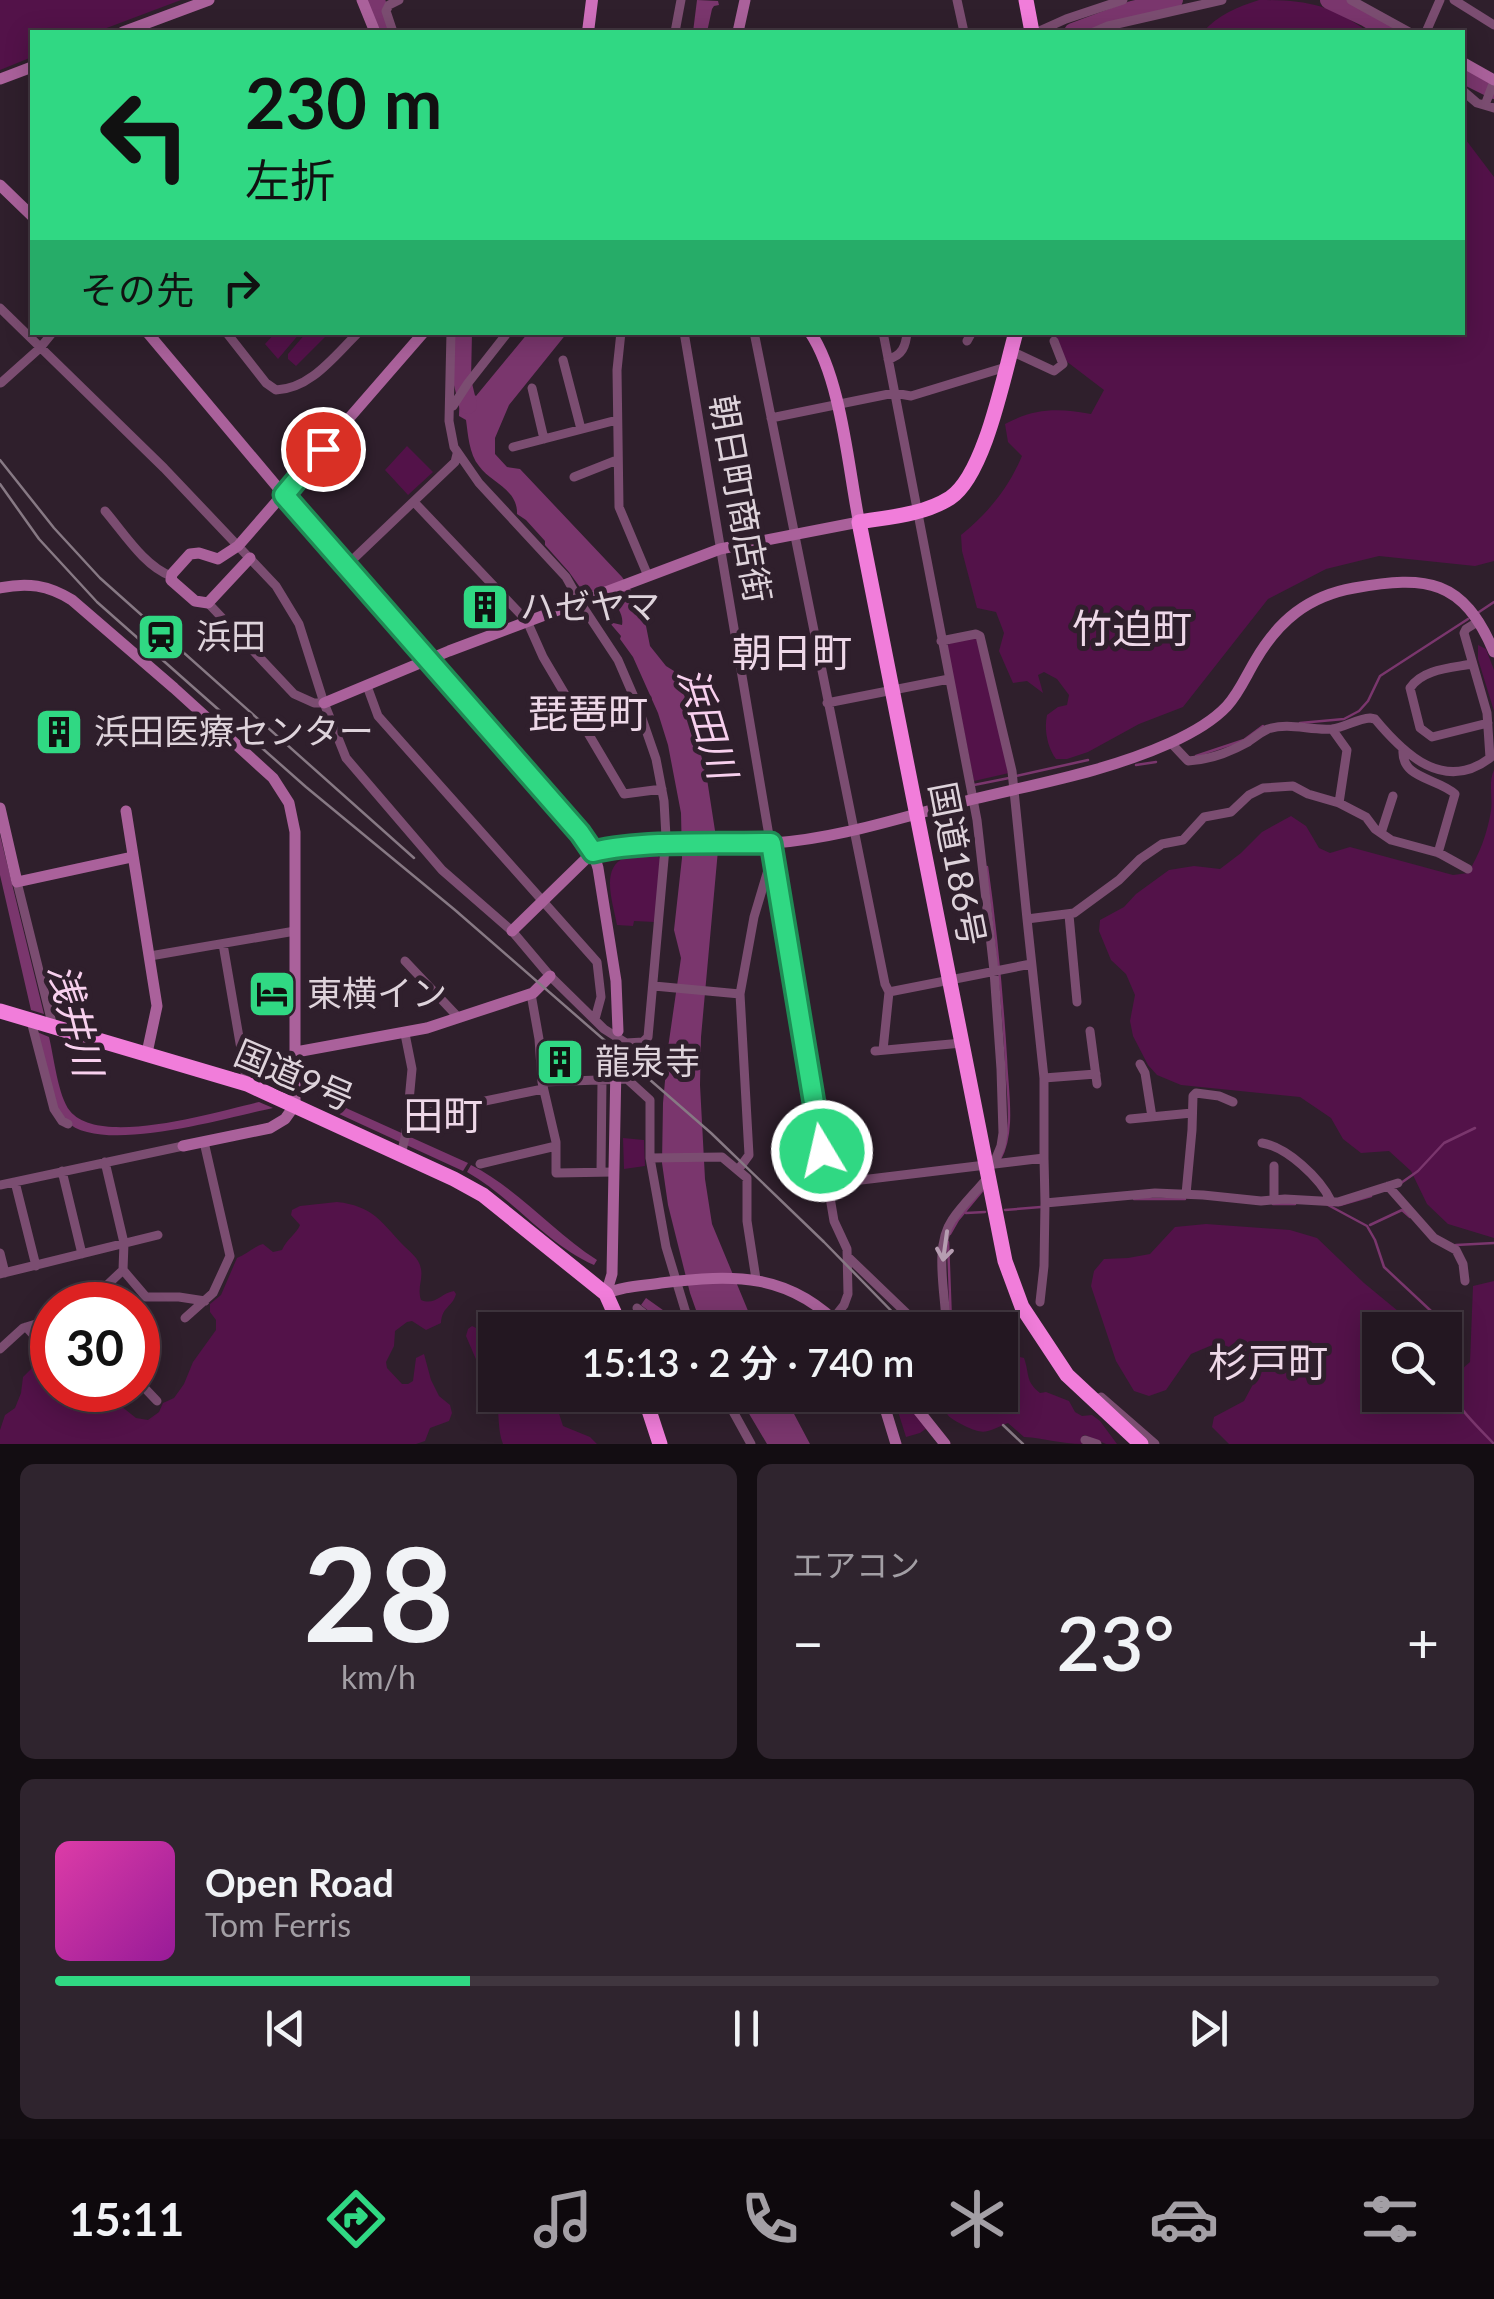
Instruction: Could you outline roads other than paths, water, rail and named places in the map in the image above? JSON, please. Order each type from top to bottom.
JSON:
[{"type":"highway","points":[[1026,0],[1034,30]]},
{"type":"highway","points":[[859,522],[916,512],[953,496],[966,482],[987,436],[1015,335]]},
{"type":"highway","name":"国道186号","points":[[859,522],[990,1167],[1005,1260],[1022,1307],[1068,1375],[1141,1444]]},
{"type":"highway","name":"国道9号","points":[[0,1010],[246,1084],[402,1150],[483,1195],[606,1294],[614,1312]]},
{"type":"highway","points":[[650,1412],[660,1444]]},
{"type":"main road","points":[[588,30],[592,0]]},
{"type":"main road","points":[[812,335],[827,364],[859,522]]},
{"type":"street","points":[[128,30],[209,0]]},
{"type":"street","points":[[362,0],[374,30]]},
{"type":"street","points":[[392,30],[386,10],[399,0]]},
{"type":"street","points":[[674,30],[681,0]]},
{"type":"street","points":[[738,30],[745,0]]},
{"type":"street","points":[[956,0],[964,30]]},
{"type":"street","points":[[1068,25],[1123,0]]},
{"type":"street","points":[[1099,30],[1222,0]]},
{"type":"street","points":[[1350,0],[1405,30]]},
{"type":"street","points":[[1427,30],[1440,0]]},
{"type":"street","points":[[1454,0],[1494,25]]},
{"type":"street","points":[[1465,64],[1494,81],[1489,105],[1465,93]]},
{"type":"street","points":[[0,79],[30,68]]},
{"type":"street","points":[[0,184],[30,214]]},
{"type":"street","points":[[0,308],[164,468],[276,586],[294,614],[346,758],[442,870],[512,932],[604,1029],[626,1042],[646,1041],[668,845],[656,759],[618,660],[582,600],[561,570],[478,482],[457,454],[449,422],[451,335]]},
{"type":"street","points":[[1,383],[51,335]]},
{"type":"street","points":[[150,335],[593,852],[613,964],[618,1031]]},
{"type":"street","points":[[228,335],[266,383],[276,390],[286,390],[312,377],[355,335]]},
{"type":"street","points":[[213,559],[222,558],[238,546],[421,335]]},
{"type":"street","points":[[450,410],[506,335]]},
{"type":"street","points":[[621,335],[617,370],[618,507],[648,576]]},
{"type":"street","name":"朝日町商店街","points":[[684,335],[834,1224],[848,1257],[848,1294],[838,1312]]},
{"type":"street","points":[[755,335],[853,831],[889,992],[879,1050],[962,1043]]},
{"type":"street","points":[[884,335],[972,799],[994,971],[1001,1069],[1001,1146],[952,1220],[942,1248],[946,1312]]},
{"type":"street","points":[[888,360],[905,347],[907,335]]},
{"type":"street","points":[[771,418],[894,393],[911,396],[1008,359],[1054,370],[1063,364],[1054,341]]},
{"type":"street","points":[[564,360],[581,430]]},
{"type":"street","points":[[532,388],[544,439]]},
{"type":"street","points":[[513,447],[617,420]]},
{"type":"street","points":[[347,565],[455,462],[457,454]]},
{"type":"street","points":[[574,477],[617,460]]},
{"type":"street","points":[[414,503],[528,621],[543,656],[624,794],[662,789]]},
{"type":"street","points":[[105,512],[160,572],[172,576]]},
{"type":"street","points":[[230,580],[213,559],[199,553],[182,560],[172,576],[174,584],[195,602],[208,603],[294,694],[324,703],[720,548],[859,522]]},
{"type":"street","points":[[208,603],[250,558]]},
{"type":"street","points":[[512,932],[593,852],[668,845],[729,844],[772,849],[1069,777],[1171,743],[1209,722],[1226,707],[1278,627],[1325,595],[1408,580],[1430,584],[1462,600],[1479,621],[1494,652]]},
{"type":"street","points":[[0,588],[42,586],[72,600],[281,787],[294,818],[296,1052],[295,1105],[270,1128],[0,1185]]},
{"type":"street","points":[[1171,743],[1188,760],[1196,760],[1230,750],[1264,730],[1293,726],[1332,729],[1370,718],[1404,750],[1432,769],[1448,772],[1484,763],[1490,758],[1487,713],[1464,633],[1479,621]]},
{"type":"street","points":[[942,641],[980,636],[1015,790],[1044,1078],[1044,1266],[1040,1302]]},
{"type":"street","points":[[1472,664],[1426,674],[1412,683],[1420,728],[1432,737],[1488,724]]},
{"type":"street","points":[[827,703],[949,679]]},
{"type":"street","points":[[367,686],[378,716],[598,962],[601,997],[595,1019]]},
{"type":"street","points":[[1332,729],[1346,750],[1339,803]]},
{"type":"street","points":[[1404,750],[1402,756],[1410,770],[1455,794],[1438,852]]},
{"type":"street","points":[[1027,919],[1074,913],[1162,844],[1183,840],[1204,817],[1231,812],[1256,791],[1293,786],[1366,817],[1391,840],[1438,852],[1468,869]]},
{"type":"street","points":[[1381,833],[1393,796]]},
{"type":"street","points":[[0,808],[18,882],[54,1109],[68,1124]]},
{"type":"street","points":[[126,811],[158,1006],[147,1053]]},
{"type":"street","points":[[738,1170],[749,1155],[740,994],[772,849]]},
{"type":"street","points":[[18,882],[132,857]]},
{"type":"street","points":[[1069,914],[1077,1002]]},
{"type":"street","points":[[150,956],[295,930]]},
{"type":"street","points":[[223,944],[246,1084]]},
{"type":"street","points":[[405,961],[458,1018]]},
{"type":"street","points":[[889,992],[1031,964]]},
{"type":"street","points":[[296,1052],[405,1034],[531,994],[550,976]]},
{"type":"street","points":[[655,986],[740,994]]},
{"type":"street","points":[[531,994],[543,1086],[556,1146],[556,1174],[614,1172]]},
{"type":"street","points":[[1044,1078],[1096,1079],[1090,1031]]},
{"type":"street","points":[[402,1150],[412,1069],[405,1034]]},
{"type":"street","points":[[606,1294],[612,1274],[616,1064]]},
{"type":"street","points":[[1140,1064],[1152,1117]]},
{"type":"street","points":[[407,1117],[543,1086],[627,1079],[650,1100],[659,1214],[684,1312]]},
{"type":"street","points":[[600,1172],[604,1080]]},
{"type":"street","points":[[1186,1194],[1192,1096],[1220,1096],[1233,1102]]},
{"type":"street","points":[[1130,1119],[1192,1113]]},
{"type":"street","points":[[186,1318],[216,1288],[230,1252],[204,1142]]},
{"type":"street","points":[[1262,1143],[1286,1152],[1321,1184],[1330,1201]]},
{"type":"street","points":[[480,1164],[556,1146]]},
{"type":"street","points":[[652,1158],[722,1157],[747,1178],[747,1221],[756,1280]]},
{"type":"street","points":[[828,1184],[1044,1158]]},
{"type":"street","points":[[105,1162],[124,1243],[124,1270],[146,1298],[205,1301]]},
{"type":"street","points":[[1274,1166],[1274,1200]]},
{"type":"street","points":[[62,1172],[82,1254]]},
{"type":"street","points":[[15,1182],[36,1266]]},
{"type":"street","points":[[1045,1205],[1155,1194],[1330,1201],[1393,1185],[1434,1238],[1456,1250],[1463,1264],[1464,1281]]},
{"type":"street","points":[[0,1254],[2,1274],[158,1235]]},
{"type":"street","points":[[848,1257],[905,1312]]},
{"type":"street","points":[[111,1282],[124,1270]]},
{"type":"street","points":[[606,1294],[678,1281],[735,1278],[792,1291],[823,1312]]},
{"type":"street","points":[[637,1308],[642,1312]]},
{"type":"street","points":[[0,1349],[30,1326]]},
{"type":"street","points":[[26,1327],[30,1331]]},
{"type":"street","points":[[1084,1392],[1100,1396],[1156,1444]]},
{"type":"street","points":[[733,1412],[750,1444]]},
{"type":"street","points":[[889,1412],[896,1444]]},
{"type":"street","points":[[920,1412],[945,1444]]},
{"type":"street","points":[[1085,1440],[1097,1444]]},
{"type":"waterway","points":[[376,0],[383,23]]},
{"type":"waterway","points":[[377,3],[383,0]]},
{"type":"waterway","points":[[1078,30],[1132,10],[1174,0]]},
{"type":"waterway","points":[[1329,0],[1387,30]]},
{"type":"waterway","points":[[1465,76],[1494,90]]},
{"type":"waterway","points":[[463,335],[462,380],[468,405]]},
{"type":"waterway","points":[[1479,612],[1494,602]]},
{"type":"waterway","points":[[1300,723],[1344,719],[1359,711],[1380,676],[1468,619]]},
{"type":"waterway","points":[[1196,756],[1244,740],[1263,726]]},
{"type":"waterway","points":[[1016,776],[1088,760]]},
{"type":"waterway","points":[[1136,765],[1156,762]]},
{"type":"waterway","points":[[974,785],[1009,778]]},
{"type":"waterway","points":[[987,867],[1008,1097],[1009,1123],[1000,1159]]},
{"type":"waterway","points":[[1401,1183],[1444,1143],[1475,1128]]},
{"type":"waterway","points":[[950,1234],[982,1191]]},
{"type":"waterway","points":[[1340,1205],[1371,1196]]},
{"type":"waterway","points":[[1134,1199],[1185,1199]]},
{"type":"waterway","points":[[1273,1204],[1295,1204]]},
{"type":"waterway","points":[[1328,1205],[1367,1226],[1384,1267],[1431,1312]]},
{"type":"waterway","points":[[1005,1210],[1041,1207]]},
{"type":"waterway","points":[[1370,1225],[1402,1210],[1410,1217]]},
{"type":"waterway","points":[[966,1213],[985,1212]]},
{"type":"waterway","points":[[948,1242],[951,1312]]},
{"type":"waterway","points":[[1456,1245],[1494,1243]]},
{"type":"waterway","points":[[1462,1408],[1494,1444]]},
{"type":"tunnel","points":[[616,1065],[618,1031]]},
{"type":"railway","points":[[0,460],[100,578],[414,858]]},
{"type":"railway","points":[[0,484],[39,539],[97,602],[306,787],[455,910],[711,1133],[892,1312]]},
{"type":"railway","points":[[1003,1425],[1023,1444]]},
{"type":"place","name":"ハゼヤマ","points":[[485,607]]},
{"type":"place","name":"浜田","points":[[161,637]]},
{"type":"place","name":"浜田医療センター","points":[[59,732]]},
{"type":"place","name":"東横イン","points":[[272,994]]},
{"type":"place","name":"龍泉寺","points":[[560,1062]]},
{"type":"district","name":"竹迫町","points":[[1132,629]]},
{"type":"district","name":"朝日町","points":[[792,653]]},
{"type":"district","name":"琵琶町","points":[[588,714]]},
{"type":"district","name":"田町","points":[[443,1116]]},
{"type":"district","name":"杉戸町","points":[[1268,1363]]},
{"type":"water label","name":"浜田川","points":[[707,723]]},
{"type":"water label","name":"浅井川","points":[[75,1020]]}]
